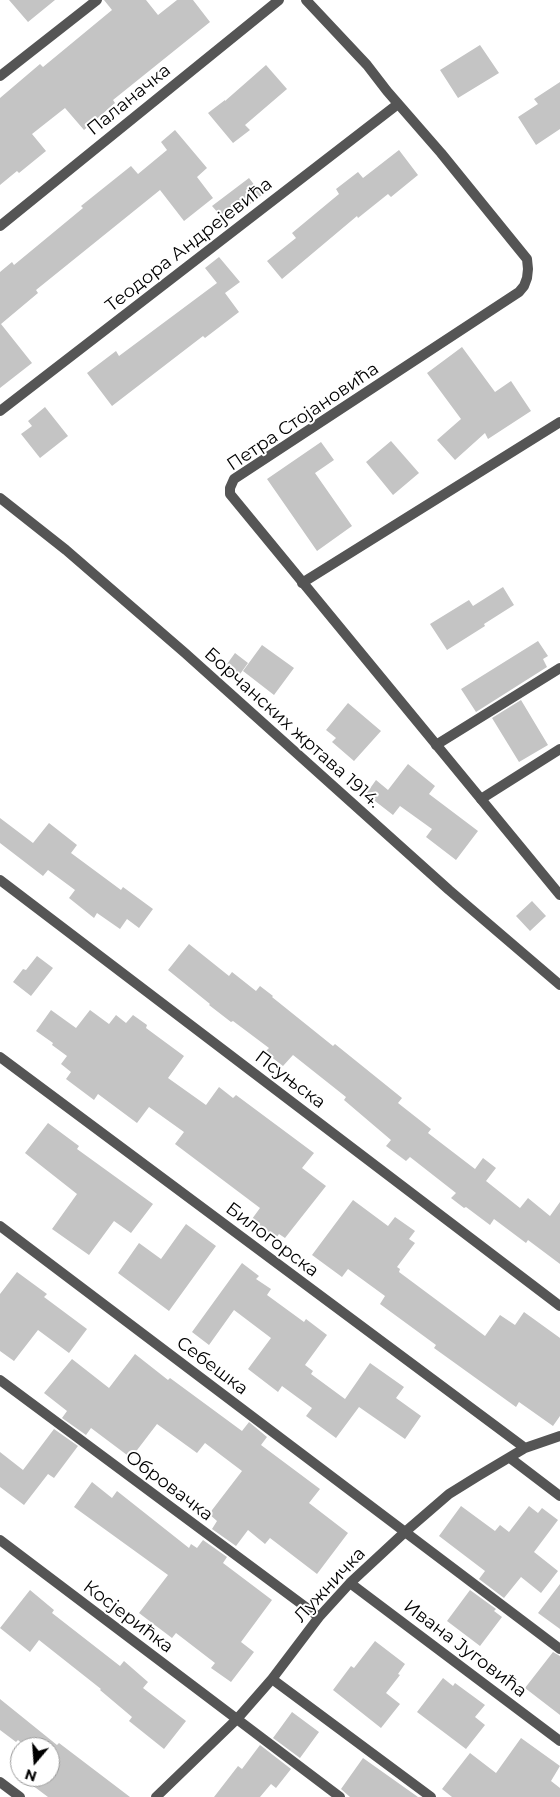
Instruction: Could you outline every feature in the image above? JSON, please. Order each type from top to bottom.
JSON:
[{"type":"street","points":[[0,76],[96,0]]},
{"type":"street","name":"Паланачка","points":[[0,226],[279,0]]},
{"type":"street","name":"Петра Стојановића","points":[[306,0],[367,65],[398,104],[442,153],[527,259],[527,278],[519,292],[234,479],[230,488],[230,494],[560,895]]},
{"type":"street","name":"Теодора Андрејевића","points":[[0,411],[398,104]]},
{"type":"street","points":[[302,583],[560,422]]},
{"type":"street","name":"Борчанских жртава 1914.","points":[[0,498],[66,550],[185,653],[449,890],[560,985]]},
{"type":"street","points":[[436,745],[560,668]]},
{"type":"street","points":[[481,799],[560,749]]},
{"type":"street","name":"Псуњска","points":[[0,880],[560,1306]]},
{"type":"street","name":"Билогорска","points":[[0,1057],[525,1448]]},
{"type":"street","name":"Себешка","points":[[0,1226],[560,1649]]},
{"type":"street","name":"Обровачка","points":[[0,1380],[319,1617]]},
{"type":"street","name":"Лужничка","points":[[156,1797],[237,1719],[272,1679],[319,1617],[350,1583],[405,1532],[449,1494],[525,1448],[560,1436]]},
{"type":"street","points":[[510,1458],[560,1496]]},
{"type":"street","name":"Косјерићка","points":[[0,1540],[340,1797]]},
{"type":"street","name":"Ивана Југовића","points":[[350,1583],[560,1741]]},
{"type":"street","points":[[272,1679],[431,1797]]},
{"type":"street","points":[[0,1782],[20,1797]]},
{"type":"building","points":[[9,0],[55,0],[28,22]]},
{"type":"building","points":[[104,0],[146,0],[158,15],[177,0],[193,0],[210,22],[113,100],[115,103],[84,130],[65,108],[32,134],[46,151],[19,173],[17,171],[0,185],[0,98],[40,64],[43,67],[112,10]]},
{"type":"building","points":[[480,45],[499,73],[458,98],[440,70]]},
{"type":"building","points":[[266,65],[287,89],[245,125],[250,130],[233,143],[208,113],[225,101]]},
{"type":"building","points":[[560,82],[560,129],[536,145],[518,117],[538,104],[534,99]]},
{"type":"building","points":[[175,130],[207,168],[197,177],[213,198],[184,221],[160,190],[36,290],[38,293],[1,324],[32,363],[0,388],[0,272],[12,262],[14,265],[83,208],[81,206],[131,166],[138,174],[167,150],[161,142]]},
{"type":"building","points":[[399,150],[418,175],[391,197],[388,194],[358,218],[357,216],[282,279],[267,261],[296,238],[292,233],[339,194],[336,189],[358,172],[363,178]]},
{"type":"building","points":[[249,178],[262,195],[226,222],[212,206]]},
{"type":"building","points":[[219,257],[240,282],[225,293],[239,312],[205,338],[203,336],[112,406],[87,373],[116,351],[119,356],[217,283],[205,268]]},
{"type":"building","points":[[462,347],[495,392],[511,381],[531,411],[488,439],[485,433],[455,460],[437,440],[461,419],[427,373]]},
{"type":"building","points":[[45,407],[68,436],[40,458],[21,434],[32,426],[28,421]]},
{"type":"building","points":[[391,441],[419,473],[393,495],[366,462]]},
{"type":"building","points":[[321,442],[334,460],[315,473],[352,526],[317,551],[267,479]]},
{"type":"building","points":[[503,587],[514,605],[447,650],[430,624],[469,600],[473,606]]},
{"type":"building","points":[[538,641],[548,656],[543,659],[547,667],[476,712],[461,689]]},
{"type":"building","points":[[262,645],[294,668],[274,695],[243,671]]},
{"type":"building","points":[[235,653],[248,663],[235,681],[222,671]]},
{"type":"building","points":[[521,700],[548,745],[519,762],[492,718]]},
{"type":"building","points":[[348,703],[381,731],[354,761],[332,742],[336,738],[326,730]]},
{"type":"building","points":[[408,764],[435,786],[429,794],[478,831],[456,860],[426,837],[432,829],[400,806],[393,815],[366,794],[376,780],[388,790]]},
{"type":"building","points":[[0,818],[33,843],[49,823],[77,845],[71,853],[121,890],[123,887],[153,909],[139,928],[127,919],[120,929],[97,913],[94,918],[69,898],[75,890],[48,870],[43,876],[0,843]]},
{"type":"building","points":[[532,901],[546,916],[530,931],[516,916]]},
{"type":"building","points":[[189,944],[229,976],[232,972],[256,991],[260,986],[333,1046],[335,1044],[402,1098],[398,1103],[431,1129],[428,1133],[475,1169],[483,1158],[496,1168],[486,1181],[520,1208],[528,1198],[550,1216],[560,1202],[560,1264],[528,1240],[526,1243],[494,1219],[490,1225],[466,1207],[464,1208],[451,1198],[456,1193],[410,1157],[406,1161],[386,1146],[391,1140],[344,1100],[346,1097],[293,1055],[283,1066],[265,1052],[269,1048],[233,1021],[231,1022],[168,970]]},
{"type":"building","points":[[37,956],[53,968],[31,996],[13,982]]},
{"type":"building","points":[[51,1010],[76,1028],[90,1010],[109,1024],[116,1015],[126,1023],[133,1015],[147,1025],[146,1028],[184,1056],[168,1078],[206,1105],[219,1087],[233,1098],[236,1095],[314,1153],[302,1168],[326,1186],[285,1238],[279,1234],[276,1238],[252,1219],[260,1208],[175,1144],[184,1132],[149,1107],[137,1123],[98,1094],[94,1100],[66,1079],[71,1072],[61,1064],[67,1056],[36,1031]]},
{"type":"building","points":[[48,1123],[79,1146],[77,1149],[153,1204],[131,1233],[114,1221],[89,1255],[52,1229],[77,1194],[25,1153]]},
{"type":"building","points":[[353,1200],[388,1226],[395,1217],[415,1231],[409,1239],[415,1243],[397,1267],[400,1269],[399,1272],[485,1336],[500,1315],[515,1325],[524,1312],[560,1338],[560,1416],[553,1426],[519,1402],[516,1407],[434,1348],[436,1345],[380,1304],[385,1296],[348,1269],[342,1277],[312,1255]]},
{"type":"building","points":[[186,1224],[216,1246],[169,1311],[118,1273],[139,1243],[161,1259]]},
{"type":"building","points":[[242,1263],[259,1276],[256,1279],[271,1289],[267,1295],[304,1322],[306,1319],[327,1335],[305,1365],[313,1371],[311,1374],[345,1399],[370,1363],[404,1387],[396,1398],[421,1416],[405,1439],[359,1407],[336,1438],[306,1416],[312,1408],[282,1386],[278,1392],[248,1369],[271,1338],[234,1310],[209,1345],[192,1332]]},
{"type":"building","points":[[17,1272],[47,1294],[44,1297],[87,1329],[69,1353],[38,1330],[14,1361],[0,1351],[0,1294]]},
{"type":"building","points":[[135,1354],[168,1380],[170,1378],[242,1431],[249,1422],[267,1437],[261,1445],[320,1489],[309,1503],[348,1533],[317,1574],[270,1538],[265,1544],[248,1530],[236,1546],[212,1529],[217,1521],[209,1514],[242,1471],[205,1443],[197,1453],[157,1424],[131,1458],[91,1428],[86,1435],[62,1418],[67,1411],[44,1393],[72,1359],[109,1388]]},
{"type":"building","points":[[54,1429],[78,1446],[54,1478],[48,1474],[24,1505],[0,1487],[0,1452],[23,1470]]},
{"type":"building","points":[[92,1482],[112,1498],[117,1491],[189,1548],[191,1544],[197,1548],[203,1540],[227,1557],[223,1563],[272,1600],[241,1642],[254,1652],[231,1682],[211,1668],[215,1663],[176,1633],[172,1638],[139,1613],[168,1575],[74,1507]]},
{"type":"building","points":[[461,1506],[495,1531],[500,1525],[509,1532],[529,1506],[538,1513],[542,1508],[558,1520],[534,1552],[558,1571],[541,1593],[521,1577],[504,1598],[479,1579],[485,1571],[439,1536]]},
{"type":"building","points":[[560,1584],[560,1629],[538,1613]]},
{"type":"building","points":[[30,1590],[54,1610],[52,1613],[120,1666],[124,1661],[148,1682],[143,1688],[186,1721],[164,1749],[129,1721],[132,1717],[101,1689],[39,1640],[30,1652],[0,1628]]},
{"type":"building","points":[[470,1590],[496,1609],[494,1611],[502,1617],[480,1646],[447,1621]]},
{"type":"building","points":[[375,1641],[405,1664],[398,1674],[400,1675],[386,1693],[400,1704],[381,1728],[333,1690],[351,1666],[354,1668]]},
{"type":"building","points":[[553,1652],[560,1656],[560,1715],[525,1688]]},
{"type":"building","points":[[443,1678],[453,1686],[455,1683],[485,1705],[475,1717],[485,1725],[466,1749],[417,1712]]},
{"type":"building","points":[[0,1699],[47,1737],[10,1738],[0,1730]]},
{"type":"building","points":[[292,1712],[319,1732],[300,1758],[273,1738]]},
{"type":"building","points":[[521,1738],[560,1766],[551,1781],[560,1788],[560,1797],[452,1797],[442,1789],[470,1753],[496,1773]]},
{"type":"building","points":[[60,1744],[130,1797],[48,1797],[35,1787],[60,1787]]},
{"type":"building","points":[[260,1745],[291,1769],[276,1788],[271,1784],[260,1797],[214,1797],[238,1766],[242,1769]]},
{"type":"building","points":[[363,1758],[418,1797],[350,1797],[341,1789]]}]
